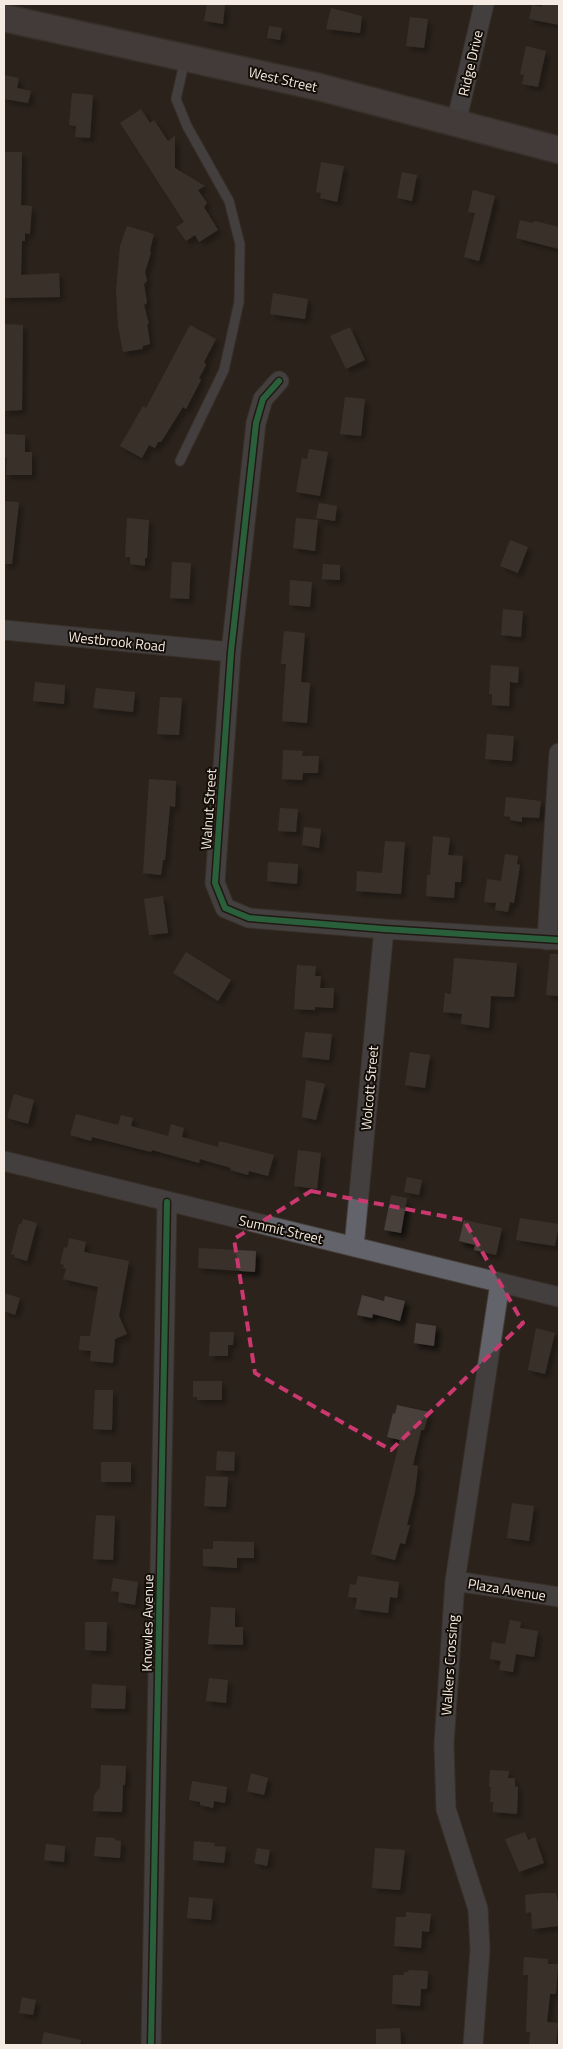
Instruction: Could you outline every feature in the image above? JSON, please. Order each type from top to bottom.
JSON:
[{"type":"main road","name":"West Street","points":[[4,18],[186,56],[319,87],[559,150]]},
{"type":"street","name":"Ridge Drive","points":[[456,123],[484,4]]},
{"type":"street","name":"Walnut Street","points":[[279,381],[263,399],[256,423],[231,652],[216,884],[225,908],[249,918],[553,940]]},
{"type":"street","name":"Westbrook Road","points":[[4,630],[231,652]]},
{"type":"street","points":[[553,940],[559,753]]},
{"type":"street","name":"Wolcott Street","points":[[354,1247],[384,929]]},
{"type":"street","name":"Summit Street","points":[[4,1161],[559,1297]]},
{"type":"street","name":"Knowles Avenue","points":[[151,2045],[168,1202]]},
{"type":"street","name":"Walkers Crossing","points":[[473,2045],[480,1950],[478,1909],[446,1809],[444,1744],[456,1581],[500,1283]]},
{"type":"street","name":"Plaza Avenue","points":[[456,1581],[559,1597]]},
{"type":"lane","points":[[180,461],[224,370],[239,302],[240,244],[229,201],[187,126],[176,99],[186,56]]},
{"type":"highlighted area","points":[[311,1191],[464,1220],[523,1323],[391,1450],[255,1373],[234,1239]]},
{"type":"building","points":[[207,4],[225,4],[223,24],[204,21]]},
{"type":"building","points":[[542,4],[559,4],[559,25],[529,19],[532,5],[542,7]]},
{"type":"building","points":[[331,8],[362,16],[360,33],[326,29]]},
{"type":"building","points":[[410,17],[428,19],[424,48],[406,46]]},
{"type":"building","points":[[269,26],[282,28],[280,40],[267,38]]},
{"type":"building","points":[[526,46],[546,51],[538,87],[522,84],[524,75],[520,74]]},
{"type":"building","points":[[4,75],[19,78],[17,88],[31,91],[28,103],[4,99]]},
{"type":"building","points":[[72,93],[93,95],[90,138],[75,137],[76,126],[69,125]]},
{"type":"building","points":[[141,109],[150,123],[154,120],[168,141],[175,136],[175,168],[205,186],[198,190],[207,203],[204,207],[218,230],[199,242],[195,235],[186,241],[176,227],[184,222],[120,123]]},
{"type":"building","points":[[4,152],[22,152],[21,205],[32,206],[30,234],[25,233],[25,241],[22,241],[21,275],[59,273],[60,297],[4,298]]},
{"type":"building","points":[[321,162],[344,166],[337,202],[320,198],[321,193],[316,192]]},
{"type":"building","points":[[402,172],[417,175],[412,201],[397,198]]},
{"type":"building","points":[[473,190],[495,196],[479,261],[464,257],[475,213],[468,212]]},
{"type":"building","points":[[520,220],[532,223],[535,221],[559,227],[559,249],[516,238]]},
{"type":"building","points":[[127,226],[154,234],[145,272],[147,281],[144,284],[147,303],[144,305],[149,324],[147,323],[150,344],[143,346],[142,349],[123,352],[118,326],[116,290],[120,246]]},
{"type":"building","points":[[273,293],[308,299],[305,319],[270,314]]},
{"type":"building","points":[[4,324],[23,325],[22,410],[4,411]]},
{"type":"building","points":[[190,325],[216,339],[204,362],[206,365],[199,378],[201,380],[186,409],[183,407],[161,442],[158,442],[155,448],[149,445],[142,458],[120,446],[143,406],[146,408]]},
{"type":"building","points":[[350,327],[365,360],[346,369],[330,336]]},
{"type":"building","points":[[345,397],[365,399],[361,436],[340,434]]},
{"type":"building","points":[[4,434],[25,435],[25,452],[32,452],[32,475],[6,475],[7,458],[4,458]]},
{"type":"building","points":[[309,449],[328,452],[320,496],[296,492],[302,458],[307,459]]},
{"type":"building","points":[[4,501],[19,502],[12,564],[4,564]]},
{"type":"building","points":[[319,503],[337,506],[335,521],[316,518]]},
{"type":"building","points":[[127,518],[149,520],[145,566],[130,564],[130,557],[125,557]]},
{"type":"building","points":[[296,518],[318,520],[315,551],[293,548]]},
{"type":"building","points":[[510,540],[528,547],[518,573],[500,566]]},
{"type":"building","points":[[172,562],[191,563],[189,599],[170,598]]},
{"type":"building","points":[[323,564],[340,565],[340,580],[322,579]]},
{"type":"building","points":[[290,580],[312,582],[310,607],[289,605]]},
{"type":"building","points":[[503,609],[523,611],[521,637],[501,635]]},
{"type":"building","points":[[284,631],[305,633],[301,682],[310,683],[307,723],[282,721],[286,664],[281,664]]},
{"type":"building","points":[[491,665],[519,667],[518,683],[510,682],[509,706],[492,705],[492,694],[489,694]]},
{"type":"building","points":[[35,682],[65,685],[64,704],[33,701]]},
{"type":"building","points":[[96,688],[135,692],[133,712],[93,708]]},
{"type":"building","points":[[160,697],[182,698],[179,735],[157,734]]},
{"type":"building","points":[[487,734],[514,736],[512,761],[485,759]]},
{"type":"building","points":[[283,750],[303,751],[302,756],[319,756],[318,773],[303,773],[302,780],[282,779]]},
{"type":"building","points":[[149,779],[176,781],[175,807],[170,806],[165,860],[163,860],[161,875],[143,873]]},
{"type":"building","points":[[506,797],[541,801],[539,818],[522,817],[522,822],[510,820],[510,817],[504,816]]},
{"type":"building","points":[[280,808],[298,809],[296,832],[278,831]]},
{"type":"building","points":[[304,827],[321,829],[319,848],[302,845]]},
{"type":"building","points":[[433,836],[450,838],[448,855],[463,856],[461,882],[455,882],[454,898],[426,896],[427,875],[430,875]]},
{"type":"building","points":[[385,841],[405,842],[401,894],[356,891],[357,871],[382,873]]},
{"type":"building","points":[[505,854],[518,856],[517,864],[520,865],[514,903],[510,902],[508,912],[495,910],[496,903],[484,902],[487,879],[501,881]]},
{"type":"building","points":[[268,862],[298,864],[297,884],[267,881]]},
{"type":"building","points":[[163,896],[168,933],[149,935],[144,899]]},
{"type":"building","points":[[186,952],[231,980],[218,1001],[173,973]]},
{"type":"building","points":[[550,954],[559,954],[559,996],[546,995]]},
{"type":"building","points":[[454,958],[517,963],[514,997],[491,996],[489,1028],[461,1024],[462,1014],[443,1012],[445,993],[451,994]]},
{"type":"building","points":[[297,965],[316,966],[315,976],[321,976],[320,988],[334,988],[333,1008],[315,1007],[315,1010],[294,1009]]},
{"type":"building","points":[[305,1032],[332,1034],[329,1060],[302,1057]]},
{"type":"building","points":[[410,1052],[430,1055],[425,1088],[405,1085]]},
{"type":"building","points":[[306,1080],[325,1084],[316,1120],[302,1117]]},
{"type":"building","points":[[14,1094],[34,1100],[28,1124],[7,1118]]},
{"type":"building","points":[[76,1114],[118,1125],[121,1115],[133,1118],[131,1126],[168,1136],[171,1124],[184,1128],[182,1137],[218,1147],[219,1141],[274,1155],[268,1176],[249,1171],[248,1175],[200,1159],[199,1163],[152,1150],[151,1152],[92,1137],[91,1141],[70,1135]]},
{"type":"building","points":[[298,1150],[321,1153],[317,1189],[294,1186]]},
{"type":"building","points":[[407,1177],[422,1180],[419,1195],[404,1192]]},
{"type":"building","points":[[391,1195],[407,1198],[401,1233],[384,1230]]},
{"type":"building","points":[[520,1218],[559,1224],[555,1246],[516,1240]]},
{"type":"building","points":[[23,1219],[37,1223],[27,1261],[14,1257],[15,1255],[11,1254],[19,1224],[21,1224]]},
{"type":"building","points":[[464,1220],[502,1228],[496,1255],[474,1250],[475,1245],[459,1241]]},
{"type":"building","points":[[69,1238],[86,1242],[84,1252],[129,1261],[119,1316],[127,1334],[115,1339],[113,1363],[90,1361],[91,1351],[79,1350],[80,1336],[90,1336],[98,1287],[63,1279],[66,1269],[63,1268],[64,1265],[60,1264],[64,1247],[67,1248]]},
{"type":"building","points":[[199,1248],[256,1251],[255,1272],[198,1268]]},
{"type":"building","points":[[4,1293],[20,1298],[15,1315],[4,1311]]},
{"type":"building","points":[[362,1295],[384,1301],[385,1296],[405,1301],[400,1321],[373,1314],[372,1318],[357,1315]]},
{"type":"building","points":[[416,1323],[436,1326],[434,1346],[414,1343]]},
{"type":"building","points":[[536,1328],[555,1333],[545,1374],[528,1370]]},
{"type":"building","points":[[210,1332],[234,1332],[233,1345],[228,1345],[228,1356],[209,1356]]},
{"type":"building","points":[[193,1381],[222,1381],[222,1400],[197,1400],[197,1397],[193,1397]]},
{"type":"building","points":[[95,1390],[113,1390],[112,1430],[93,1429]]},
{"type":"building","points":[[397,1405],[429,1412],[424,1430],[421,1430],[413,1465],[418,1466],[415,1492],[407,1525],[410,1525],[405,1544],[400,1543],[395,1560],[371,1554],[400,1440],[387,1437]]},
{"type":"building","points":[[217,1451],[235,1452],[234,1471],[216,1470]]},
{"type":"building","points":[[101,1462],[131,1462],[131,1482],[101,1482]]},
{"type":"building","points":[[206,1476],[228,1477],[226,1507],[204,1506]]},
{"type":"building","points":[[512,1503],[534,1506],[529,1541],[507,1538]]},
{"type":"building","points":[[96,1515],[115,1516],[113,1560],[93,1559]]},
{"type":"building","points":[[213,1541],[254,1542],[254,1558],[237,1558],[237,1568],[203,1566],[203,1549],[213,1549]]},
{"type":"building","points":[[358,1576],[399,1582],[397,1598],[390,1597],[388,1613],[355,1609],[357,1598],[348,1597],[350,1584],[356,1585]]},
{"type":"building","points":[[113,1578],[138,1582],[135,1605],[118,1602],[119,1592],[111,1591]]},
{"type":"building","points":[[211,1607],[235,1608],[235,1627],[243,1627],[243,1645],[208,1644]]},
{"type":"building","points":[[510,1620],[521,1622],[520,1628],[538,1631],[534,1657],[516,1654],[513,1672],[499,1670],[501,1661],[490,1659],[492,1642],[505,1644]]},
{"type":"building","points":[[85,1622],[107,1622],[106,1651],[85,1650]]},
{"type":"building","points":[[209,1678],[228,1680],[226,1703],[206,1701]]},
{"type":"building","points":[[92,1684],[126,1686],[125,1709],[91,1708]]},
{"type":"building","points":[[101,1765],[126,1766],[122,1812],[93,1811],[94,1795],[100,1787]]},
{"type":"building","points":[[490,1770],[509,1771],[508,1778],[515,1778],[515,1786],[518,1787],[517,1814],[493,1812],[493,1802],[490,1802]]},
{"type":"building","points":[[251,1773],[268,1778],[264,1795],[247,1791]]},
{"type":"building","points":[[192,1781],[227,1787],[225,1803],[214,1801],[213,1808],[200,1805],[200,1802],[189,1800]]},
{"type":"building","points":[[525,1832],[528,1840],[535,1837],[544,1863],[519,1872],[505,1839]]},
{"type":"building","points":[[96,1837],[115,1838],[115,1840],[121,1841],[120,1858],[94,1856]]},
{"type":"building","points":[[194,1841],[215,1843],[214,1846],[226,1847],[224,1863],[193,1860]]},
{"type":"building","points":[[46,1844],[65,1846],[64,1862],[44,1860]]},
{"type":"building","points":[[257,1848],[270,1850],[267,1866],[254,1863]]},
{"type":"building","points":[[375,1848],[405,1850],[400,1890],[372,1888]]},
{"type":"building","points":[[556,1893],[559,1901],[559,1926],[532,1929],[531,1912],[526,1913],[525,1895]]},
{"type":"building","points":[[189,1897],[213,1899],[211,1920],[187,1918]]},
{"type":"building","points":[[406,1912],[431,1914],[429,1932],[422,1931],[421,1948],[394,1946],[396,1917],[406,1917]]},
{"type":"building","points":[[524,1957],[548,1959],[548,1964],[558,1964],[556,1994],[550,1994],[547,2022],[558,2023],[556,2045],[529,2045],[530,2032],[526,2032],[528,1975],[523,1975]]},
{"type":"building","points":[[409,1970],[428,1971],[427,1989],[421,1989],[420,2006],[392,2004],[393,1975],[404,1975],[404,1972]]},
{"type":"building","points":[[22,1997],[36,2000],[33,2015],[19,2013]]},
{"type":"building","points":[[400,2028],[401,2045],[376,2045],[376,2029]]},
{"type":"building","points":[[44,2032],[81,2040],[80,2045],[41,2045]]},
{"type":"cycle path","points":[[279,381],[263,399],[256,423],[231,652],[215,883],[225,908],[249,918],[559,940]]},
{"type":"cycle path","points":[[151,2045],[167,1202]]}]
